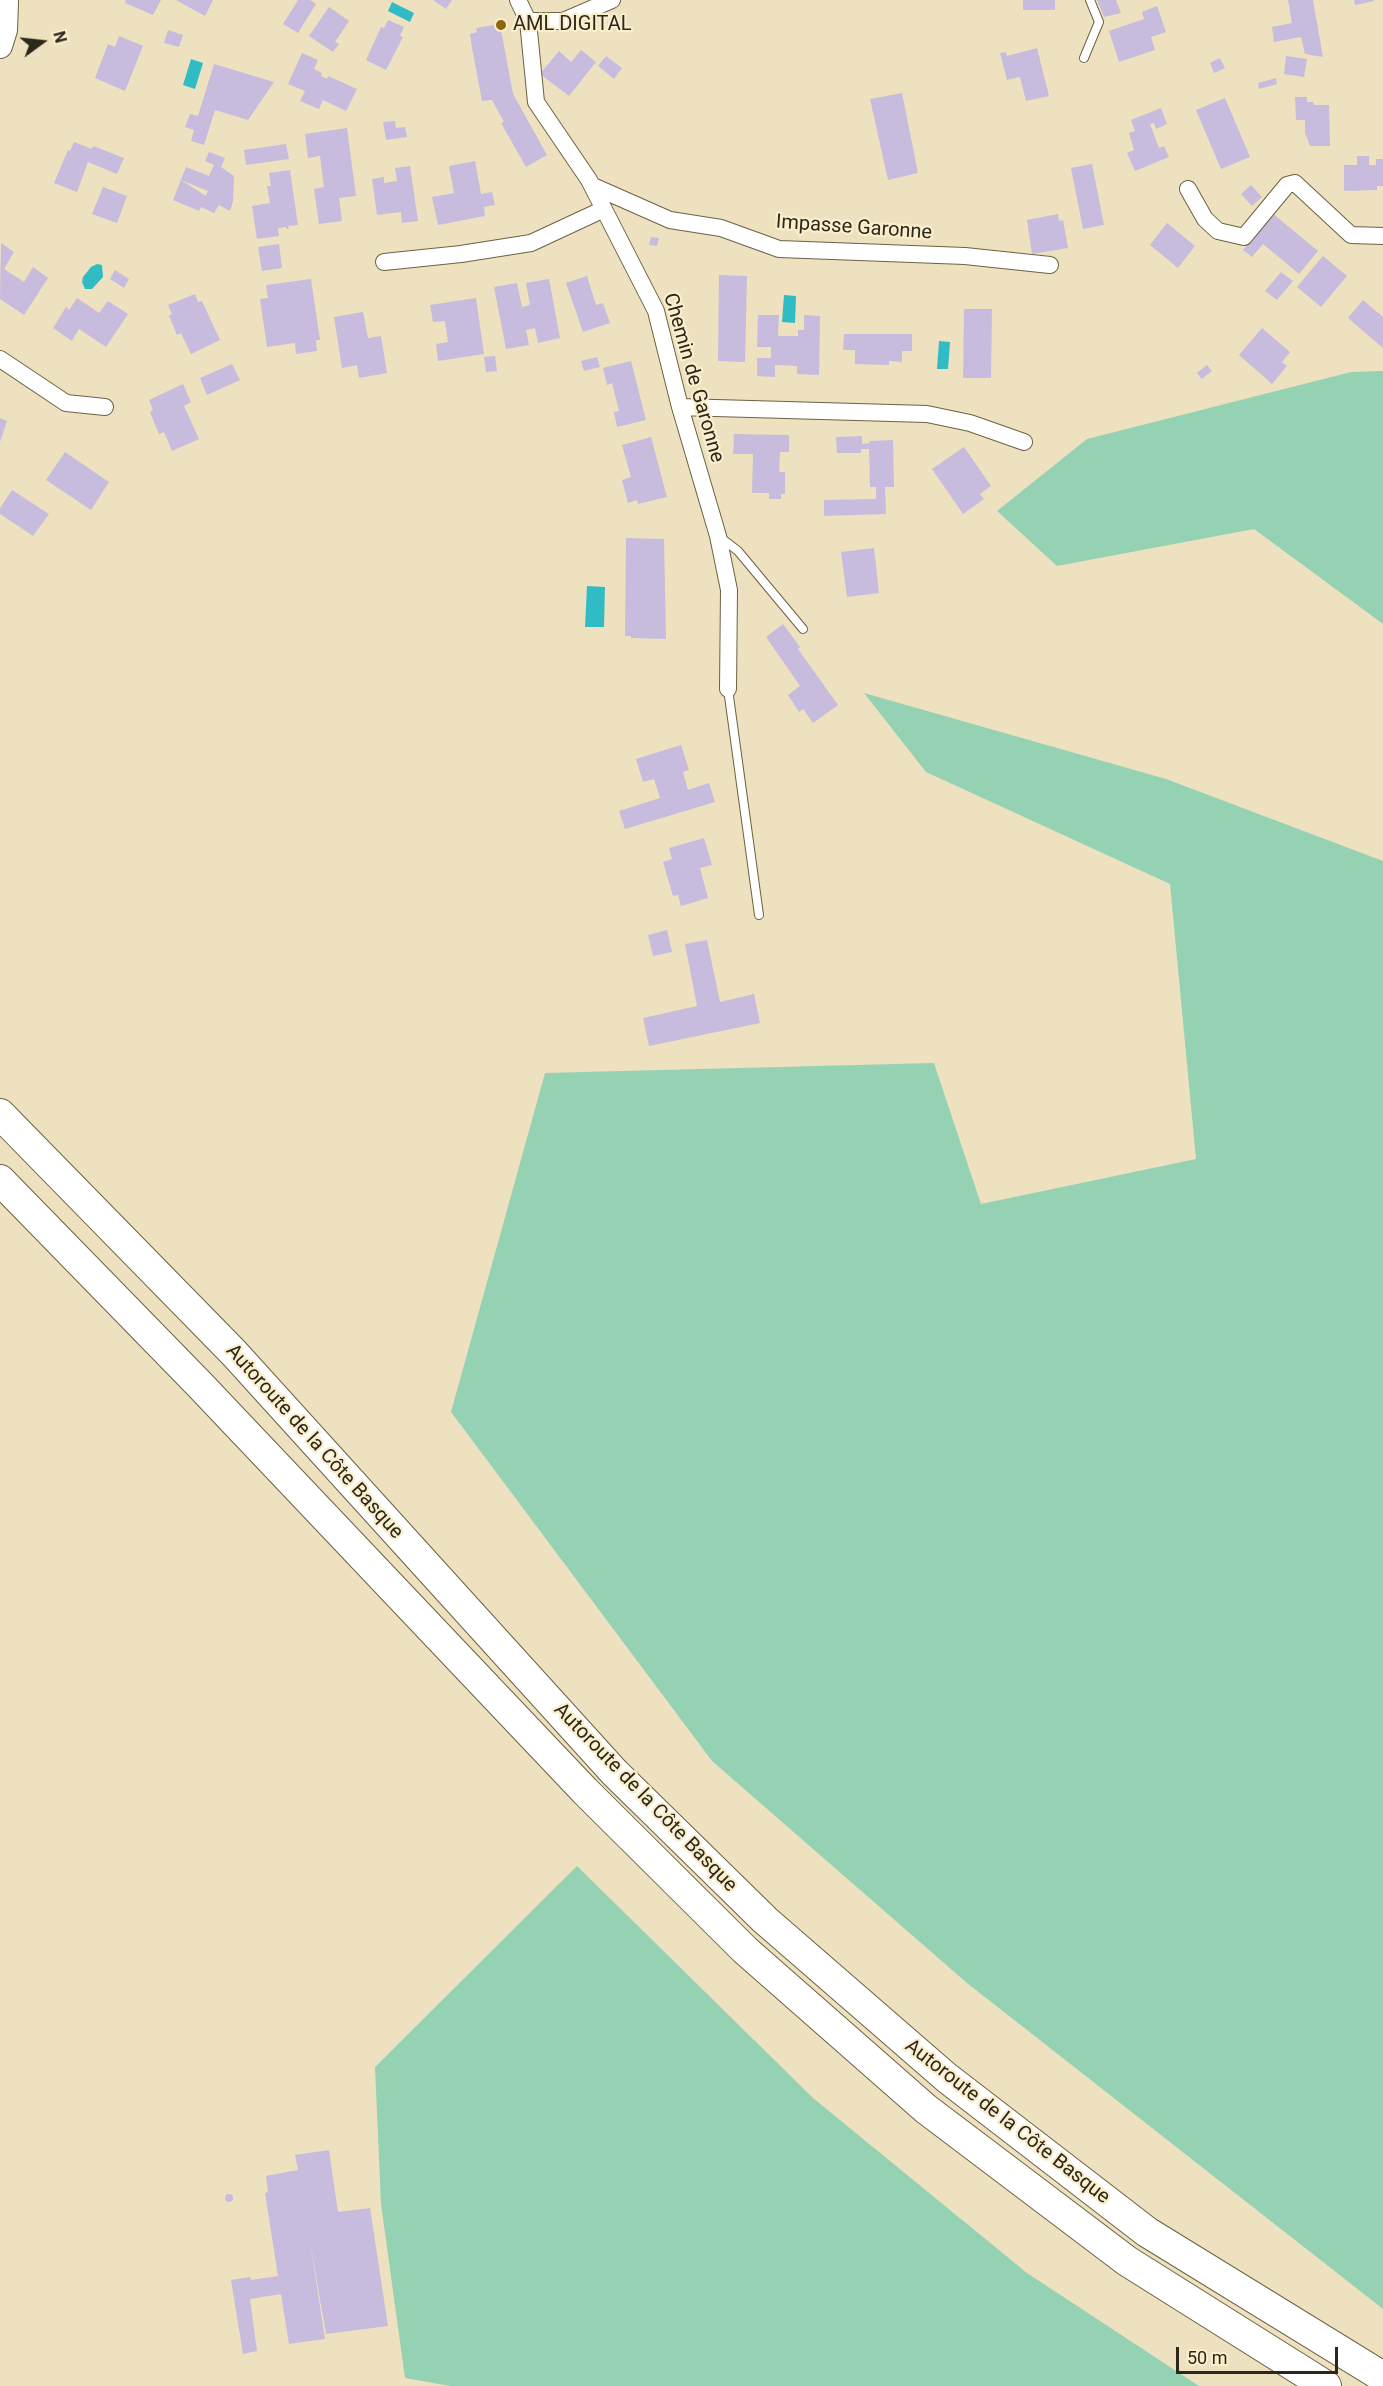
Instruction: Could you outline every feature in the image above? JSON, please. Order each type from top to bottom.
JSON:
[{"type":"highway","name":"Autoroute de la Côte Basque","points":[[0,1114],[234,1353],[614,1772],[765,1920],[947,2078],[1148,2232],[1383,2377]]},
{"type":"highway","name":"Autoroute de la Côte Basque","points":[[0,1180],[200,1385],[585,1791],[745,1950],[926,2109],[1127,2260],[1326,2386]]},
{"type":"street","name":"Chemin de Garonne","points":[[518,0],[528,21],[536,102],[592,186],[656,311],[680,406],[718,536],[729,590],[728,689]]},
{"type":"street","points":[[528,21],[563,21],[612,0]]},
{"type":"street","points":[[0,46],[11,1]]},
{"type":"street","points":[[1188,189],[1205,219],[1218,231],[1244,237],[1287,185],[1295,183],[1351,235],[1383,236]]},
{"type":"street","name":"Impasse Garonne","points":[[592,186],[670,220],[721,228],[779,249],[965,256],[1050,265]]},
{"type":"street","points":[[384,262],[461,254],[531,243],[604,209]]},
{"type":"street","points":[[0,359],[66,403],[105,408]]},
{"type":"street","points":[[680,406],[927,414],[970,423],[1024,442]]},
{"type":"lane","points":[[1084,58],[1099,22],[1090,0]]},
{"type":"lane","points":[[718,536],[738,551],[803,629]]},
{"type":"lane","points":[[728,689],[759,915]]},
{"type":"green space","points":[[1383,371],[1383,624],[1254,529],[1057,566],[997,511],[1087,439],[1351,372]]},
{"type":"green space","points":[[864,693],[1166,779],[1383,861],[1383,2309],[967,1983],[712,1761],[451,1412],[545,1073],[934,1063],[981,1204],[1196,1159],[1170,884],[926,772]]},
{"type":"green space","points":[[577,1866],[813,2098],[1027,2273],[1199,2386],[450,2386],[405,2378],[381,2204],[375,2067]]},
{"type":"water","points":[[392,2],[414,13],[410,22],[388,11]]},
{"type":"water","points":[[191,59],[203,63],[195,89],[183,85]]},
{"type":"water","points":[[97,264],[102,265],[103,277],[92,289],[85,289],[82,282],[83,277],[91,267]]},
{"type":"water","points":[[784,295],[796,296],[795,323],[782,322]]},
{"type":"water","points":[[939,341],[950,342],[948,369],[937,369]]},
{"type":"water","points":[[587,586],[605,587],[604,627],[585,627]]},
{"type":"building","points":[[126,0],[161,0],[153,15],[125,3]]},
{"type":"building","points":[[176,0],[213,0],[205,16]]},
{"type":"building","points":[[298,0],[310,0],[316,4],[298,33],[283,24]]},
{"type":"building","points":[[433,0],[452,0],[446,9]]},
{"type":"building","points":[[1023,0],[1055,0],[1055,10],[1023,10]]},
{"type":"building","points":[[1097,0],[1116,0],[1121,13],[1104,17]]},
{"type":"building","points":[[1288,0],[1313,0],[1323,57],[1305,54],[1301,37],[1274,42],[1272,27],[1292,23]]},
{"type":"building","points":[[1354,0],[1374,0],[1374,1],[1355,5]]},
{"type":"building","points":[[1157,6],[1166,32],[1151,37],[1155,50],[1119,62],[1109,31],[1144,19],[1142,12]]},
{"type":"building","points":[[329,7],[349,21],[335,42],[339,44],[333,52],[309,36]]},
{"type":"building","points":[[388,20],[404,27],[400,36],[403,37],[386,70],[366,60],[381,27],[384,28]]},
{"type":"building","points":[[500,24],[513,94],[547,155],[526,167],[501,123],[504,122],[492,100],[482,101],[472,48],[470,34],[477,32],[476,28]]},
{"type":"building","points":[[168,30],[183,35],[179,47],[164,43]]},
{"type":"building","points":[[119,36],[143,46],[125,91],[95,78],[108,44],[115,47]]},
{"type":"building","points":[[1037,48],[1049,96],[1026,101],[1020,77],[1007,80],[1000,53],[1006,52],[1007,56]]},
{"type":"building","points":[[581,50],[596,62],[569,96],[540,74],[559,51],[571,62]]},
{"type":"building","points":[[302,53],[318,60],[314,69],[322,73],[321,76],[327,79],[328,76],[357,89],[346,111],[323,100],[319,109],[300,101],[305,91],[288,84]]},
{"type":"building","points":[[606,56],[622,68],[614,79],[598,66]]},
{"type":"building","points":[[1286,56],[1307,59],[1304,77],[1284,74]]},
{"type":"building","points":[[1220,58],[1225,68],[1214,73],[1210,63]]},
{"type":"building","points":[[214,64],[274,82],[248,120],[215,110],[204,145],[191,141],[194,130],[185,127],[190,114],[198,116]]},
{"type":"building","points":[[1276,78],[1277,84],[1259,89],[1258,83]]},
{"type":"building","points":[[902,93],[918,173],[888,180],[870,99]]},
{"type":"building","points":[[1295,97],[1307,97],[1307,102],[1313,102],[1314,105],[1329,105],[1330,146],[1310,146],[1305,133],[1305,120],[1296,120]]},
{"type":"building","points":[[1225,98],[1250,157],[1221,169],[1196,110]]},
{"type":"building","points":[[1161,108],[1167,124],[1156,129],[1154,123],[1150,124],[1159,148],[1164,146],[1169,157],[1135,171],[1127,153],[1134,150],[1129,133],[1135,131],[1131,120]]},
{"type":"building","points":[[395,121],[396,128],[405,127],[407,137],[386,140],[383,122]]},
{"type":"building","points":[[347,128],[356,196],[339,198],[342,221],[319,224],[314,189],[324,187],[320,156],[308,158],[305,134]]},
{"type":"building","points":[[74,142],[92,149],[93,146],[124,158],[117,174],[88,162],[77,192],[54,183],[68,150],[70,151]]},
{"type":"building","points":[[286,144],[289,159],[246,165],[244,150]]},
{"type":"building","points":[[209,152],[225,158],[221,167],[234,176],[233,201],[230,211],[219,205],[214,213],[201,207],[199,211],[173,200],[186,167],[209,176],[214,165],[205,161]],"holes":[[[181,180],[208,191],[206,196]]]},
{"type":"building","points":[[1357,156],[1369,156],[1369,165],[1376,165],[1376,159],[1383,159],[1383,186],[1377,186],[1377,190],[1344,191],[1344,165],[1357,165]]},
{"type":"building","points":[[475,161],[481,194],[492,192],[495,205],[484,207],[485,216],[438,225],[432,197],[454,193],[449,166]]},
{"type":"building","points":[[1092,164],[1104,225],[1083,229],[1071,168]]},
{"type":"building","points":[[410,166],[418,221],[402,223],[401,212],[377,215],[372,179],[384,177],[384,183],[397,181],[395,168]]},
{"type":"building","points":[[290,170],[298,225],[288,226],[289,229],[278,228],[279,236],[257,239],[252,206],[270,203],[267,186],[271,186],[269,173]]},
{"type":"building","points":[[1251,185],[1262,197],[1252,206],[1241,194]]},
{"type":"building","points":[[103,187],[127,196],[117,223],[92,214]]},
{"type":"building","points":[[1272,213],[1318,251],[1299,274],[1263,244],[1252,257],[1243,250]]},
{"type":"building","points":[[1058,214],[1059,221],[1063,220],[1068,248],[1032,254],[1027,220]]},
{"type":"building","points":[[1167,223],[1195,246],[1178,268],[1150,245]]},
{"type":"building","points":[[651,237],[659,238],[657,246],[649,245]]},
{"type":"building","points":[[1,243],[14,252],[4,269],[24,282],[33,267],[48,278],[24,315],[0,299]]},
{"type":"building","points":[[279,244],[282,268],[262,271],[258,247]]},
{"type":"building","points":[[1323,256],[1347,276],[1321,307],[1297,287]]},
{"type":"building","points":[[115,270],[129,279],[124,288],[110,279]]},
{"type":"building","points":[[1281,272],[1293,281],[1277,300],[1265,291]]},
{"type":"building","points":[[719,275],[747,276],[745,362],[718,361]]},
{"type":"building","points":[[587,276],[596,305],[603,303],[610,323],[583,332],[566,283]]},
{"type":"building","points":[[311,279],[320,340],[316,340],[317,351],[296,354],[295,343],[267,347],[260,299],[268,298],[266,285]]},
{"type":"building","points":[[549,279],[560,338],[538,343],[535,328],[526,330],[529,345],[506,349],[494,287],[517,283],[522,307],[530,305],[526,283]]},
{"type":"building","points":[[195,294],[198,302],[202,301],[220,340],[191,354],[181,333],[177,335],[169,316],[172,314],[168,305]]},
{"type":"building","points":[[77,298],[99,313],[108,301],[128,314],[106,347],[79,329],[72,341],[53,328],[66,307],[69,310]]},
{"type":"building","points":[[476,298],[484,354],[438,361],[436,344],[448,342],[445,321],[433,322],[430,305]]},
{"type":"building","points":[[1363,300],[1383,317],[1383,348],[1348,318]]},
{"type":"building","points":[[964,309],[992,309],[991,378],[963,378]]},
{"type":"building","points":[[363,312],[368,338],[381,336],[387,373],[359,378],[357,365],[342,368],[334,317]]},
{"type":"building","points":[[758,315],[779,315],[778,336],[798,336],[798,330],[804,330],[804,315],[820,316],[819,375],[797,374],[797,366],[775,365],[775,377],[757,376],[757,358],[771,358],[771,347],[757,347]]},
{"type":"building","points":[[1262,328],[1290,352],[1282,362],[1287,366],[1272,384],[1239,355]]},
{"type":"building","points":[[844,334],[912,334],[912,351],[902,351],[902,362],[889,361],[889,365],[855,364],[855,350],[843,350]]},
{"type":"building","points":[[495,356],[497,371],[486,372],[484,357]]},
{"type":"building","points":[[597,357],[600,367],[584,371],[581,361]]},
{"type":"building","points":[[631,361],[646,420],[617,427],[614,412],[619,411],[612,383],[607,385],[603,368]]},
{"type":"building","points":[[232,364],[240,380],[207,395],[200,378]]},
{"type":"building","points":[[1207,365],[1212,371],[1202,379],[1197,373]]},
{"type":"building","points":[[183,384],[191,402],[184,406],[199,439],[172,451],[164,432],[159,434],[150,412],[153,410],[149,400]]},
{"type":"building","points":[[0,418],[7,421],[0,442]]},
{"type":"building","points":[[734,434],[789,435],[789,452],[780,452],[779,472],[785,472],[785,494],[781,494],[781,499],[769,499],[769,493],[752,493],[753,454],[733,454]]},
{"type":"building","points":[[862,436],[862,444],[870,443],[869,441],[893,440],[894,487],[885,487],[886,514],[824,516],[824,500],[876,499],[876,487],[870,487],[869,449],[861,449],[861,453],[837,453],[836,437]]},
{"type":"building","points":[[651,437],[667,497],[638,504],[637,500],[628,503],[622,480],[631,477],[622,445]]},
{"type":"building","points":[[964,447],[991,486],[980,494],[984,499],[963,514],[932,469]]},
{"type":"building","points":[[65,452],[109,482],[91,510],[46,480]]},
{"type":"building","points":[[12,490],[49,514],[33,536],[0,514],[0,508]]},
{"type":"building","points":[[626,538],[664,539],[666,639],[625,636]]},
{"type":"building","points":[[874,548],[879,593],[847,597],[841,552]]},
{"type":"building","points":[[783,624],[838,705],[813,723],[803,709],[799,712],[788,695],[800,686],[766,637]]},
{"type":"building","points":[[681,745],[689,770],[683,772],[688,790],[709,783],[715,802],[625,829],[619,811],[660,798],[654,779],[643,782],[636,759]]},
{"type":"building","points":[[704,838],[712,865],[700,868],[708,898],[681,906],[678,895],[673,896],[663,862],[672,859],[669,848]]},
{"type":"building","points":[[667,930],[672,952],[653,956],[648,935]]},
{"type":"building","points":[[707,940],[720,1002],[754,994],[760,1023],[649,1046],[643,1018],[697,1006],[685,944]]},
{"type":"building","points":[[329,2150],[338,2212],[370,2208],[388,2326],[326,2334],[310,2241],[325,2339],[289,2344],[281,2294],[250,2299],[257,2351],[243,2354],[231,2280],[278,2276],[265,2193],[268,2192],[266,2176],[298,2170],[295,2155]]},
{"type":"building","points":[[229,2194],[233,2198],[229,2202],[225,2198]]},
{"type":"place","name":"AML DIGITAL","points":[[501,25]]}]
